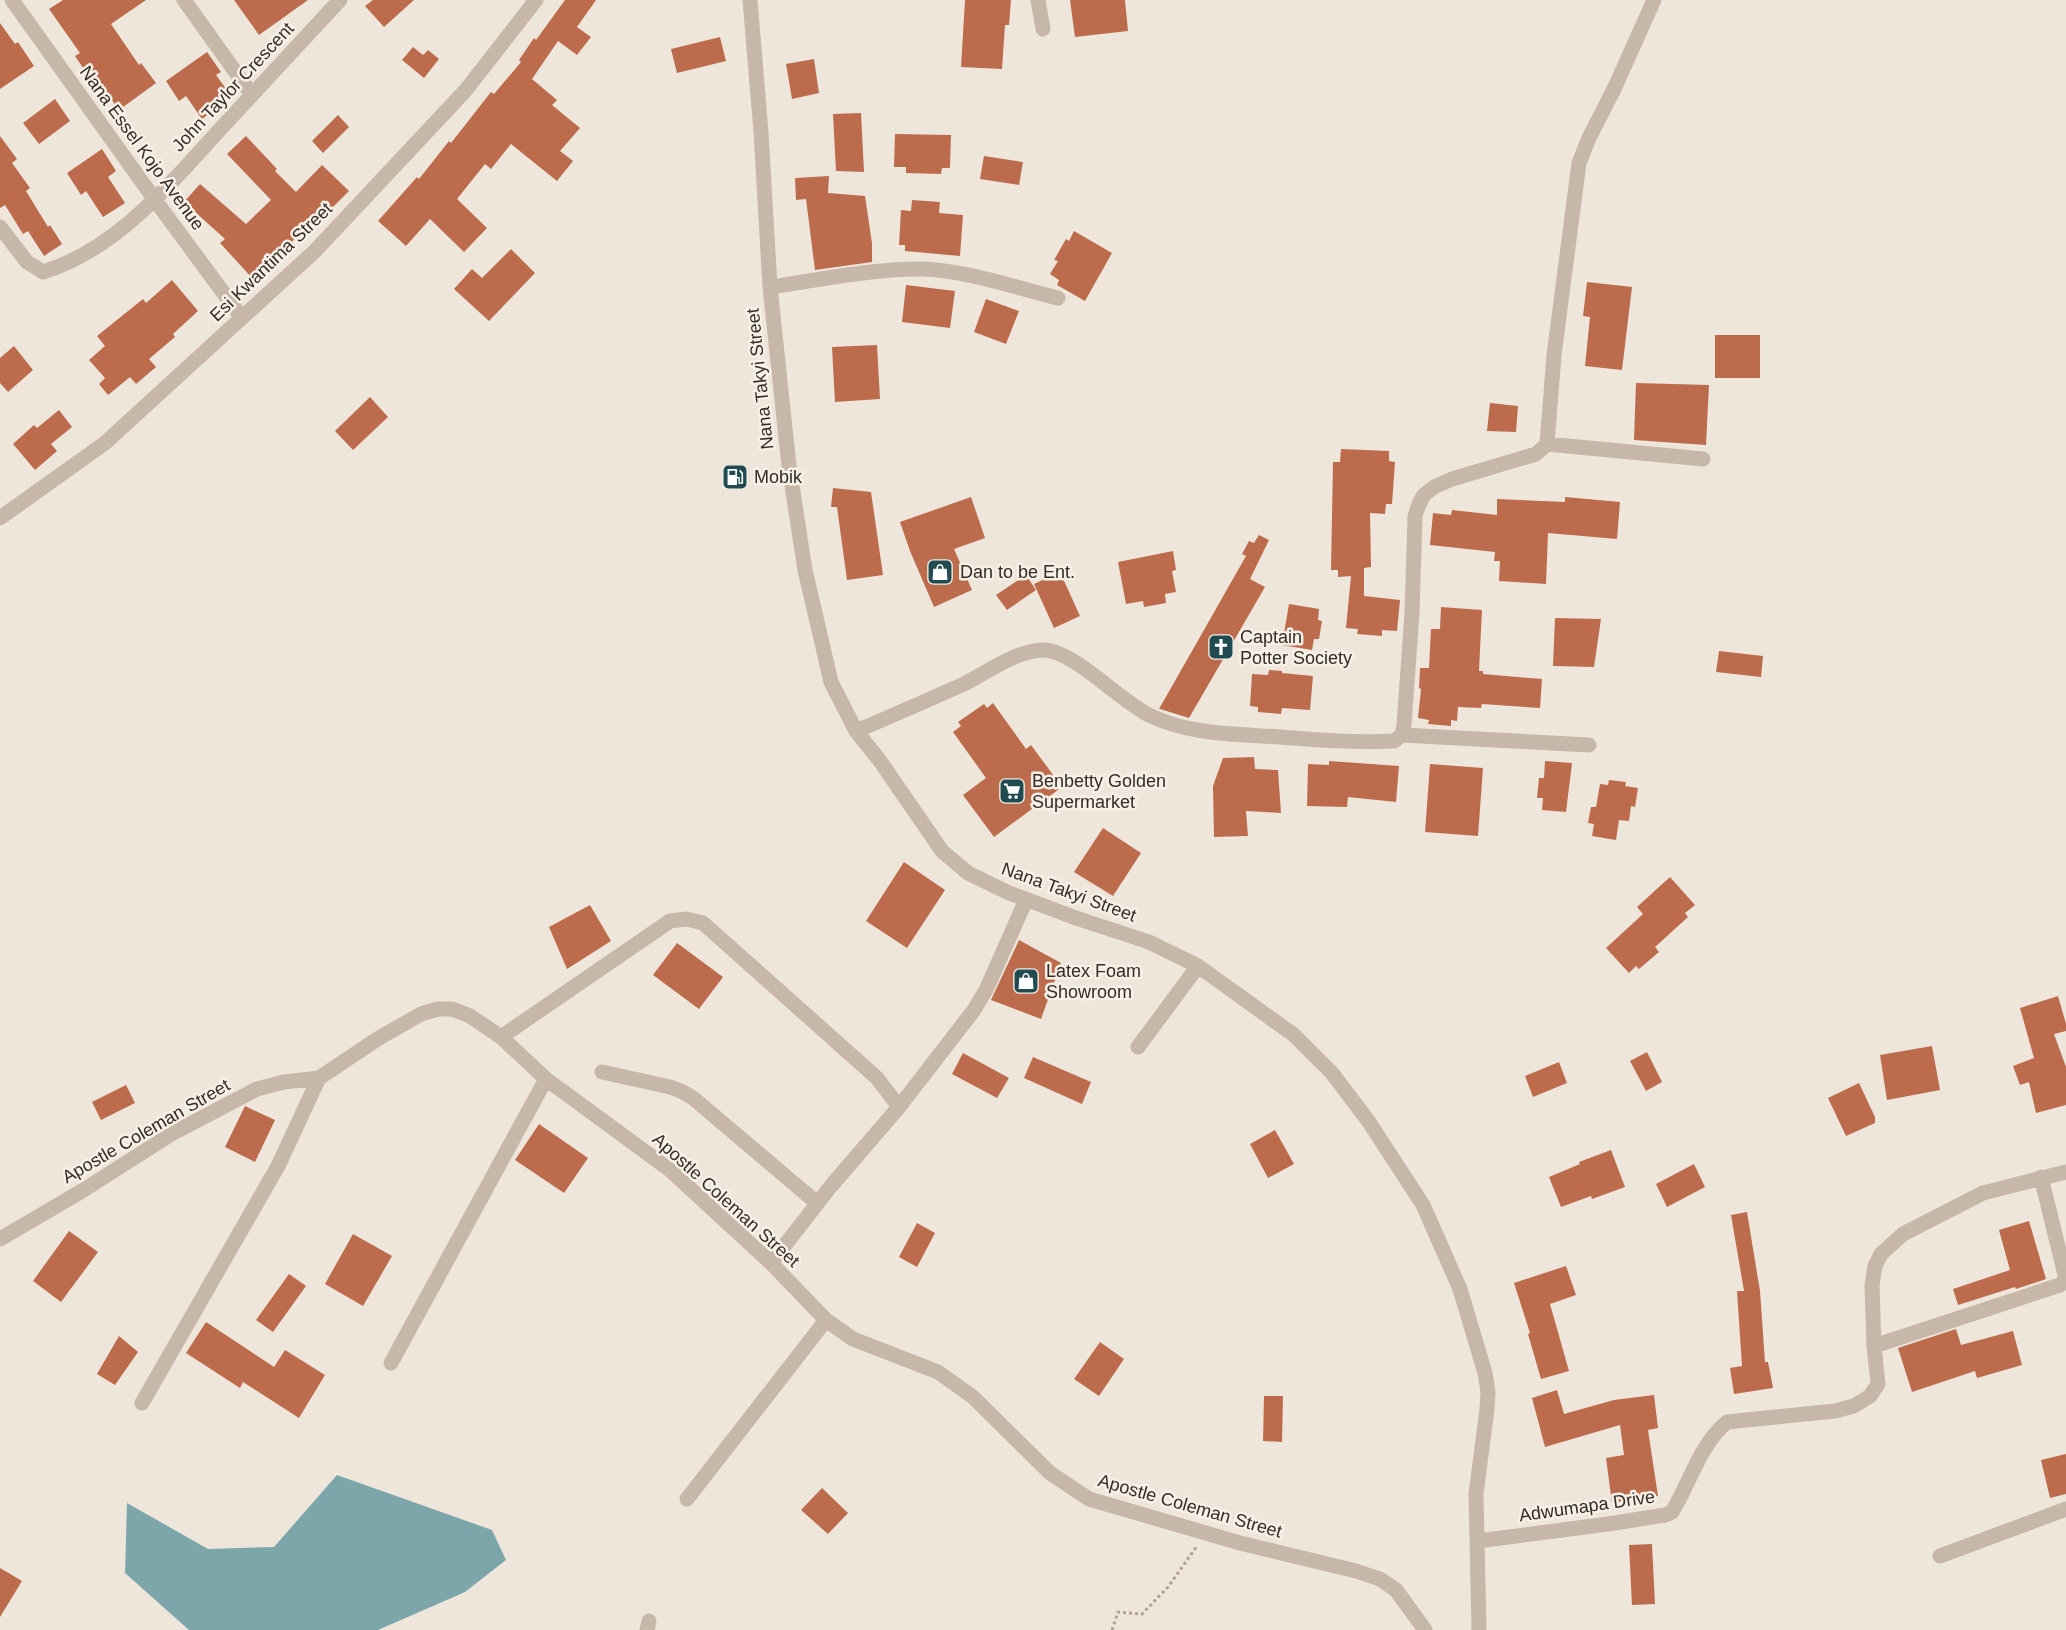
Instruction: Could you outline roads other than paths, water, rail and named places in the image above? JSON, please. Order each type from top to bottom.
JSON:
[{"type":"street","name":"Nana Essel Kojo Avenue","points":[[12,0],[242,318]]},
{"type":"street","points":[[184,0],[252,95]]},
{"type":"street","name":"John Taylor Crescent","points":[[0,227],[27,262],[43,272],[63,266],[96,248],[155,200],[340,0]]},
{"type":"street","name":"Esi Kwantima Street","points":[[2,512],[105,443],[315,251],[465,91],[536,0]]},
{"type":"street","name":"Nana Takyi Street","points":[[750,0],[770,287],[789,466],[805,570],[831,682],[856,731],[880,761],[942,851],[968,873],[1026,900],[1149,942],[1198,966],[1294,1035],[1332,1073],[1369,1122],[1423,1205],[1460,1289],[1485,1373],[1488,1392],[1487,1409],[1476,1494],[1479,1630]]},
{"type":"street","points":[[1038,0],[1043,29]]},
{"type":"street","points":[[1402,735],[1412,613],[1416,516],[1419,504],[1424,495],[1434,487],[1452,479],[1536,454],[1547,444],[1554,355],[1579,163],[1654,0]]},
{"type":"street","points":[[770,287],[921,269],[970,275],[1058,298]]},
{"type":"street","points":[[1547,444],[1703,459]]},
{"type":"street","points":[[856,731],[966,683],[1014,658],[1044,650],[1057,653],[1074,662],[1150,716],[1185,729],[1335,741],[1394,741],[1402,735],[1589,745]]},
{"type":"street","points":[[771,1263],[817,1203],[899,1107],[974,1010],[986,990],[1026,900]]},
{"type":"street","points":[[501,1037],[670,921],[686,919],[703,922],[877,1078],[899,1107]]},
{"type":"street","points":[[1138,1047],[1198,966]]},
{"type":"street","name":"Apostle Coleman Street","points":[[0,1239],[82,1191],[173,1133],[257,1089],[319,1078],[378,1038],[421,1014],[438,1009],[452,1009],[470,1016],[501,1037],[546,1080],[670,1170],[771,1263],[826,1320],[853,1339],[938,1372],[973,1397],[1050,1473],[1089,1499],[1206,1534],[1356,1570],[1380,1579],[1396,1590],[1425,1630]]},
{"type":"street","points":[[602,1071],[681,1090],[817,1203]]},
{"type":"street","points":[[142,1403],[278,1166],[319,1078]]},
{"type":"street","points":[[391,1363],[546,1080]]},
{"type":"street","name":"Adwumapa Drive","points":[[1478,1541],[1665,1515],[1672,1512],[1703,1453],[1719,1429],[1727,1422],[1835,1411],[1854,1406],[1870,1396],[1878,1384],[1872,1285],[1875,1266],[1881,1254],[1903,1234],[1983,1193],[2066,1172]]},
{"type":"street","points":[[1874,1346],[2060,1286],[2064,1282],[2065,1275],[2041,1178]]},
{"type":"street","points":[[687,1499],[826,1320]]},
{"type":"street","points":[[1940,1556],[2066,1509]]},
{"type":"water","points":[[337,1475],[492,1530],[506,1560],[465,1592],[378,1630],[189,1630],[125,1573],[127,1503],[208,1549],[274,1547]]},
{"type":"place","name":"Mobik","points":[[735,477]]},
{"type":"place","name":"Dan to be Ent.","points":[[940,572]]},
{"type":"place","name":"Captain Potter Society","points":[[1221,647]]},
{"type":"place","name":"Benbetty Golden Supermarket","points":[[1012,791]]},
{"type":"place","name":"Latex Foam Showroom","points":[[1026,981]]}]
